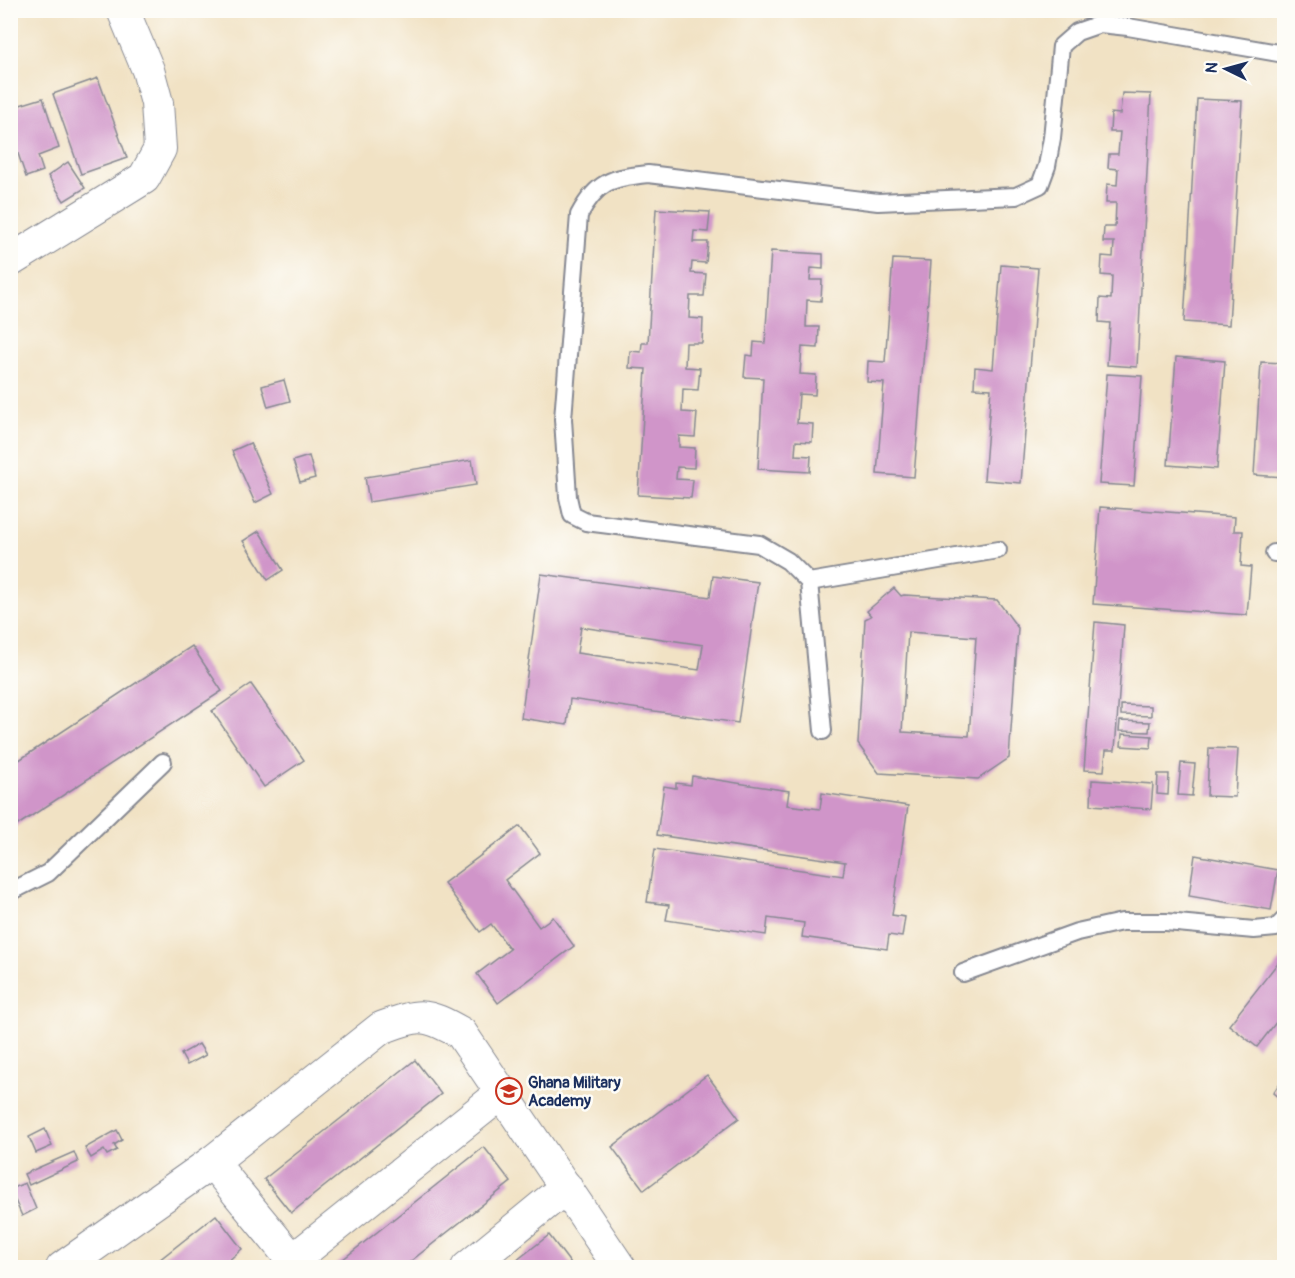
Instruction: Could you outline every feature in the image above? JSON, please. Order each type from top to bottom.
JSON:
[{"type":"street","points":[[10,261],[144,178],[160,148],[157,103],[148,70],[123,10]]},
{"type":"street","points":[[62,1268],[212,1162],[381,1028],[413,1016],[437,1019],[461,1033],[620,1268]]},
{"type":"street","points":[[212,1162],[296,1264],[502,1094]]},
{"type":"street","points":[[467,1268],[566,1187]]},
{"type":"lane","points":[[823,731],[809,582],[788,561],[759,544],[586,522],[572,515],[568,496],[563,419],[579,215],[589,196],[605,183],[623,177],[648,174],[878,202],[1016,196],[1040,185],[1047,166],[1061,46],[1077,32],[1100,24],[1284,54]]},
{"type":"lane","points":[[809,582],[998,550]]},
{"type":"lane","points":[[10,892],[48,873],[163,762]]},
{"type":"lane","points":[[963,973],[1077,932],[1122,922],[1166,922],[1254,930],[1276,928],[1284,920]]},
{"type":"building","points":[[98,78],[127,158],[81,174],[53,94]]},
{"type":"building","points":[[1122,93],[1151,94],[1137,367],[1107,365],[1110,323],[1099,322],[1100,298],[1111,299],[1112,276],[1101,275],[1102,256],[1113,257],[1114,242],[1103,242],[1104,227],[1115,227],[1116,203],[1106,203],[1107,184],[1117,185],[1118,169],[1108,168],[1109,154],[1118,154],[1120,132],[1110,132],[1111,113],[1120,114]]},
{"type":"building","points":[[43,98],[59,148],[38,156],[43,171],[26,177],[10,130],[10,108]]},
{"type":"building","points":[[1197,99],[1242,101],[1229,325],[1184,322]]},
{"type":"building","points":[[68,162],[85,188],[64,201],[48,176]]},
{"type":"building","points":[[656,209],[710,212],[708,232],[694,231],[693,242],[708,242],[706,263],[692,262],[691,273],[706,274],[704,296],[690,296],[689,318],[703,319],[702,343],[686,343],[685,367],[700,368],[698,390],[683,389],[682,412],[697,413],[695,437],[679,436],[679,447],[695,448],[694,468],[677,467],[676,479],[693,480],[691,498],[638,495],[646,369],[629,368],[630,351],[641,352],[642,343],[648,343]]},
{"type":"building","points":[[771,251],[823,254],[823,269],[811,268],[810,280],[822,280],[821,301],[807,300],[806,327],[819,327],[818,348],[802,347],[800,374],[816,375],[815,395],[799,394],[797,423],[813,424],[812,442],[796,441],[795,455],[811,456],[810,472],[758,469],[763,378],[744,377],[746,355],[753,356],[754,342],[765,343]]},
{"type":"building","points":[[893,259],[931,261],[914,477],[877,474],[884,383],[867,382],[868,361],[885,362]]},
{"type":"building","points":[[1001,265],[1038,268],[1021,483],[984,480],[991,389],[974,388],[975,367],[993,369]]},
{"type":"building","points":[[1176,357],[1225,361],[1217,469],[1168,465]]},
{"type":"building","points":[[1261,362],[1284,363],[1284,477],[1254,475]]},
{"type":"building","points":[[1107,374],[1142,376],[1134,486],[1099,484]]},
{"type":"building","points":[[284,380],[290,401],[268,407],[262,386]]},
{"type":"building","points":[[250,443],[273,494],[255,503],[232,451]]},
{"type":"building","points":[[309,456],[315,478],[300,482],[293,461]]},
{"type":"building","points":[[472,460],[476,485],[369,502],[365,477]]},
{"type":"building","points":[[1100,507],[1235,517],[1234,531],[1243,531],[1241,566],[1251,567],[1247,615],[1093,604]]},
{"type":"building","points":[[259,531],[283,570],[268,580],[243,541]]},
{"type":"building","points":[[541,574],[710,597],[713,576],[758,582],[738,723],[570,699],[567,725],[521,718]],"holes":[[[581,627],[703,645],[699,670],[577,653]]]},
{"type":"building","points":[[894,588],[901,596],[997,600],[1018,628],[1009,758],[978,779],[879,773],[858,744],[865,619],[871,616],[867,611]],"holes":[[[908,632],[976,637],[969,736],[902,732]]]},
{"type":"building","points":[[1095,622],[1124,625],[1115,750],[1106,750],[1104,771],[1084,770]]},
{"type":"building","points":[[192,646],[222,691],[10,830],[10,766]]},
{"type":"building","points":[[251,684],[304,760],[264,787],[212,711]]},
{"type":"building","points":[[1121,705],[1151,706],[1151,716],[1121,715]]},
{"type":"building","points":[[1120,721],[1150,722],[1149,732],[1119,731]]},
{"type":"building","points":[[1122,734],[1152,736],[1151,748],[1121,746]]},
{"type":"building","points":[[1209,748],[1238,749],[1235,797],[1207,796]]},
{"type":"building","points":[[1181,763],[1195,764],[1192,796],[1178,795]]},
{"type":"building","points":[[1158,774],[1169,774],[1168,795],[1157,794]]},
{"type":"building","points":[[692,776],[789,791],[787,805],[820,809],[822,793],[908,806],[892,915],[905,917],[902,937],[889,935],[887,949],[802,937],[804,923],[768,918],[766,935],[666,920],[669,905],[647,902],[655,849],[843,876],[845,862],[657,835],[664,786],[676,788],[676,783],[691,785]]},
{"type":"building","points":[[1092,780],[1153,784],[1151,809],[1091,805]]},
{"type":"building","points":[[520,826],[540,853],[505,880],[539,927],[553,917],[574,946],[498,1003],[477,974],[510,949],[491,924],[480,932],[444,883]]},
{"type":"building","points":[[1195,855],[1278,870],[1271,910],[1189,896]]},
{"type":"building","points":[[1284,955],[1284,1012],[1257,1047],[1229,1025]]},
{"type":"building","points":[[199,1044],[206,1055],[187,1065],[181,1054]]},
{"type":"building","points":[[415,1060],[441,1094],[291,1213],[264,1179]]},
{"type":"building","points":[[707,1075],[739,1118],[644,1190],[612,1147]]},
{"type":"building","points":[[1284,1077],[1284,1102],[1273,1093]]},
{"type":"building","points":[[45,1129],[52,1146],[36,1153],[29,1137]]},
{"type":"building","points":[[117,1130],[122,1140],[114,1145],[117,1150],[107,1155],[104,1150],[91,1158],[85,1148]]},
{"type":"building","points":[[484,1147],[511,1182],[402,1268],[332,1268]]},
{"type":"building","points":[[74,1152],[78,1162],[29,1185],[24,1174]]},
{"type":"building","points":[[25,1183],[36,1209],[22,1216],[10,1189]]},
{"type":"building","points":[[216,1215],[242,1249],[220,1268],[149,1268]]},
{"type":"building","points":[[549,1235],[574,1268],[507,1268]]},
{"type":"place","name":"Ghana Military Academy","points":[[509,1091]]}]
